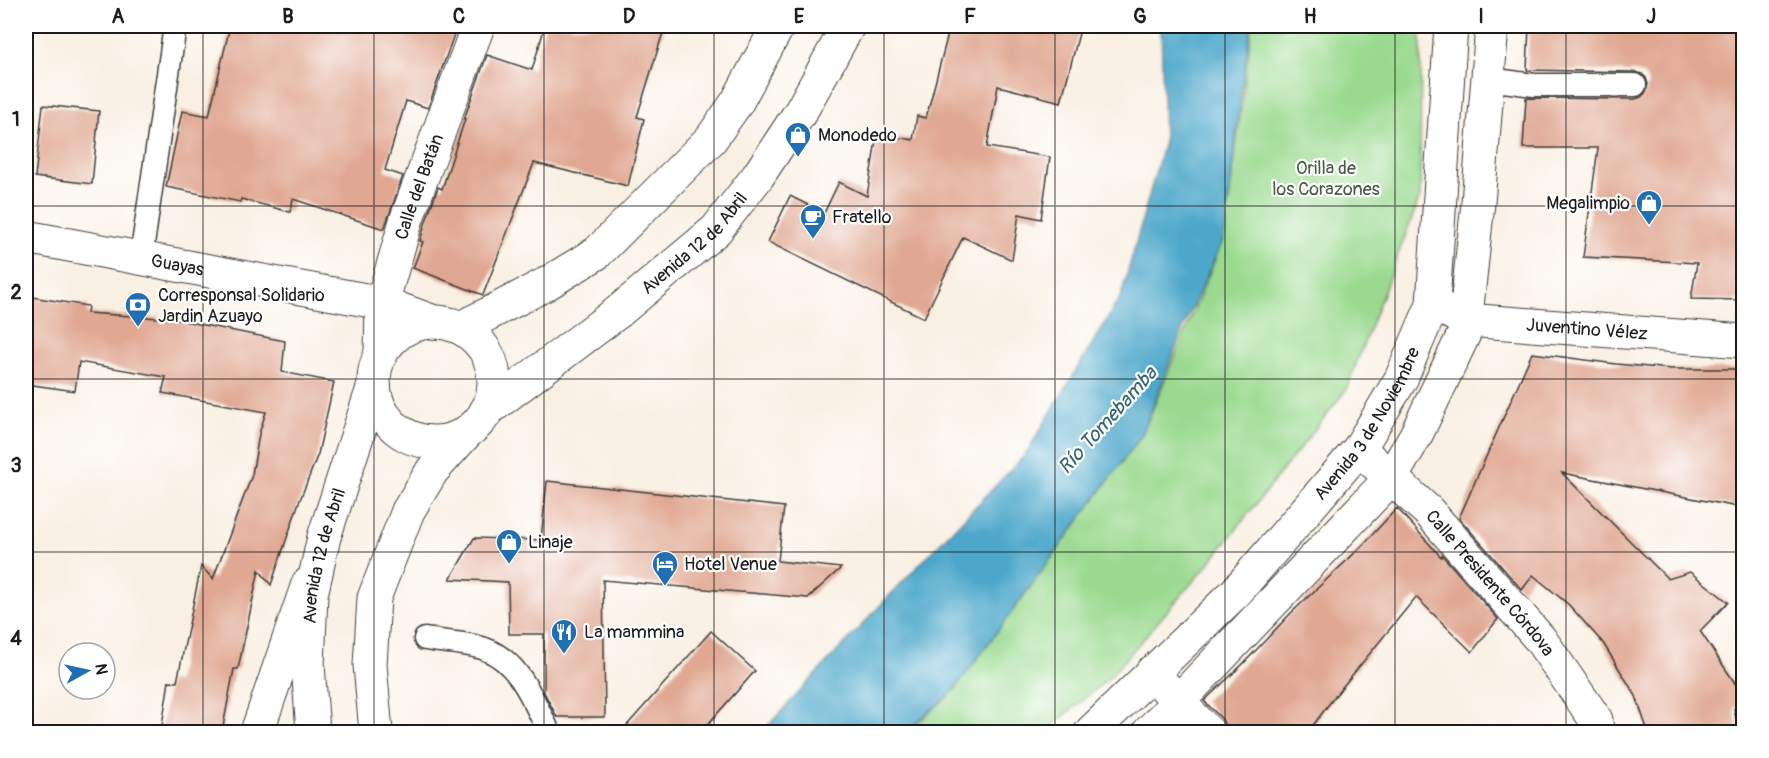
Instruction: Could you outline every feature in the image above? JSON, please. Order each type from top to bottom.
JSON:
[{"type":"street","name":"Calle del Batán","points":[[381,353],[382,303],[407,218],[478,26]]},
{"type":"street","points":[[381,353],[390,340],[403,330],[418,324],[447,325],[546,284],[597,252],[711,140],[737,102],[778,26]]},
{"type":"street","name":"Avenida 12 de Abril","points":[[374,385],[377,400],[384,415],[408,436],[423,441],[455,438],[618,312],[716,230],[758,176],[801,111],[848,26]]},
{"type":"street","name":"Avenida 3 de Noviembre","points":[[1091,732],[1236,592],[1359,449],[1401,378],[1434,304],[1451,26]]},
{"type":"street","points":[[1149,732],[1391,478],[1416,435],[1464,334],[1489,79],[1492,26]]},
{"type":"street","name":"Guayas","points":[[26,237],[382,303],[447,325]]},
{"type":"street","name":"Juventino Vélez","points":[[1434,304],[1466,320],[1743,341]]},
{"type":"street","name":"Avenida 12 de Abril","points":[[376,732],[370,665],[374,598],[408,511],[432,471],[477,421],[491,399],[493,371],[482,346],[472,336],[447,325]]},
{"type":"street","name":"Avenida 12 de Abril","points":[[313,732],[308,665],[311,595],[324,537],[374,385],[381,353]]},
{"type":"street","name":"Calle Presidente Córdova","points":[[1359,449],[1430,512],[1540,639],[1596,720],[1597,732]]},
{"type":"street","points":[[257,732],[324,537]]},
{"type":"street","points":[[1152,672],[1208,732]]},
{"type":"lane","points":[[141,258],[175,26]]},
{"type":"lane","points":[[1489,79],[1534,85],[1635,85]]},
{"type":"lane","points":[[425,639],[485,648],[507,662],[524,682],[549,732]]},
{"type":"green space","name":"Orilla de los Corazones","points":[[1252,26],[1421,26],[1420,197],[1346,390],[1211,561],[1110,677],[1045,732],[907,732],[952,693],[1142,435],[1224,238]]},
{"type":"water","name":"Río Tomebamba","points":[[1161,26],[1251,26],[1224,238],[1183,328],[1142,435],[952,693],[904,732],[762,732],[1025,455],[1121,296],[1164,142]]},
{"type":"building","points":[[230,26],[457,26],[428,108],[406,101],[385,170],[403,176],[384,229],[293,199],[290,212],[241,199],[240,202],[166,187],[182,111],[209,116]]},
{"type":"building","points":[[545,26],[665,26],[637,117],[644,119],[628,186],[534,163],[483,295],[413,268],[423,242],[420,241],[425,224],[438,187],[442,189],[487,55],[532,70]]},
{"type":"building","points":[[950,26],[1081,26],[1061,102],[998,86],[987,147],[1050,157],[1041,219],[1019,214],[1012,260],[963,237],[924,318],[768,242],[790,196],[824,213],[839,182],[867,196],[877,134],[913,140],[917,116],[926,118]]},
{"type":"building","points":[[1529,26],[1743,26],[1743,300],[1691,299],[1697,263],[1583,257],[1598,148],[1523,148],[1526,98],[1635,99],[1646,92],[1648,84],[1642,74],[1635,72],[1527,70]]},
{"type":"building","points":[[43,105],[99,111],[92,184],[35,177]]},
{"type":"building","points":[[26,296],[88,306],[87,313],[174,319],[285,341],[282,372],[334,382],[318,454],[271,585],[259,570],[238,669],[234,669],[222,732],[161,732],[169,681],[177,682],[201,566],[213,579],[252,475],[259,434],[266,412],[162,393],[166,377],[79,362],[75,391],[26,384]]},
{"type":"building","points":[[1532,353],[1671,369],[1743,369],[1743,508],[1562,473],[1668,579],[1690,572],[1728,602],[1700,631],[1743,695],[1743,704],[1734,709],[1739,732],[1648,732],[1636,696],[1603,643],[1569,605],[1533,575],[1522,590],[1459,518]]},
{"type":"building","points":[[547,481],[784,507],[778,561],[841,568],[808,598],[603,580],[605,717],[557,717],[544,692],[544,634],[509,634],[508,582],[450,579],[474,538],[541,540]]},
{"type":"building","points":[[1397,508],[1498,619],[1472,652],[1416,597],[1308,732],[1226,732],[1222,719],[1204,701],[1291,613],[1358,550]]},
{"type":"building","points":[[711,631],[755,671],[701,732],[621,732]]},
{"type":"place","name":"Monodedo","points":[[798,158]]},
{"type":"place","name":"Megalimpio","points":[[1649,226]]},
{"type":"place","name":"Fratello","points":[[813,240]]},
{"type":"place","name":"Corresponsal Solidario Jardin Azuayo","points":[[138,328]]},
{"type":"place","name":"Linaje","points":[[509,565]]},
{"type":"place","name":"Hotel Venue","points":[[665,587]]},
{"type":"place","name":"La mammina","points":[[564,655]]}]
